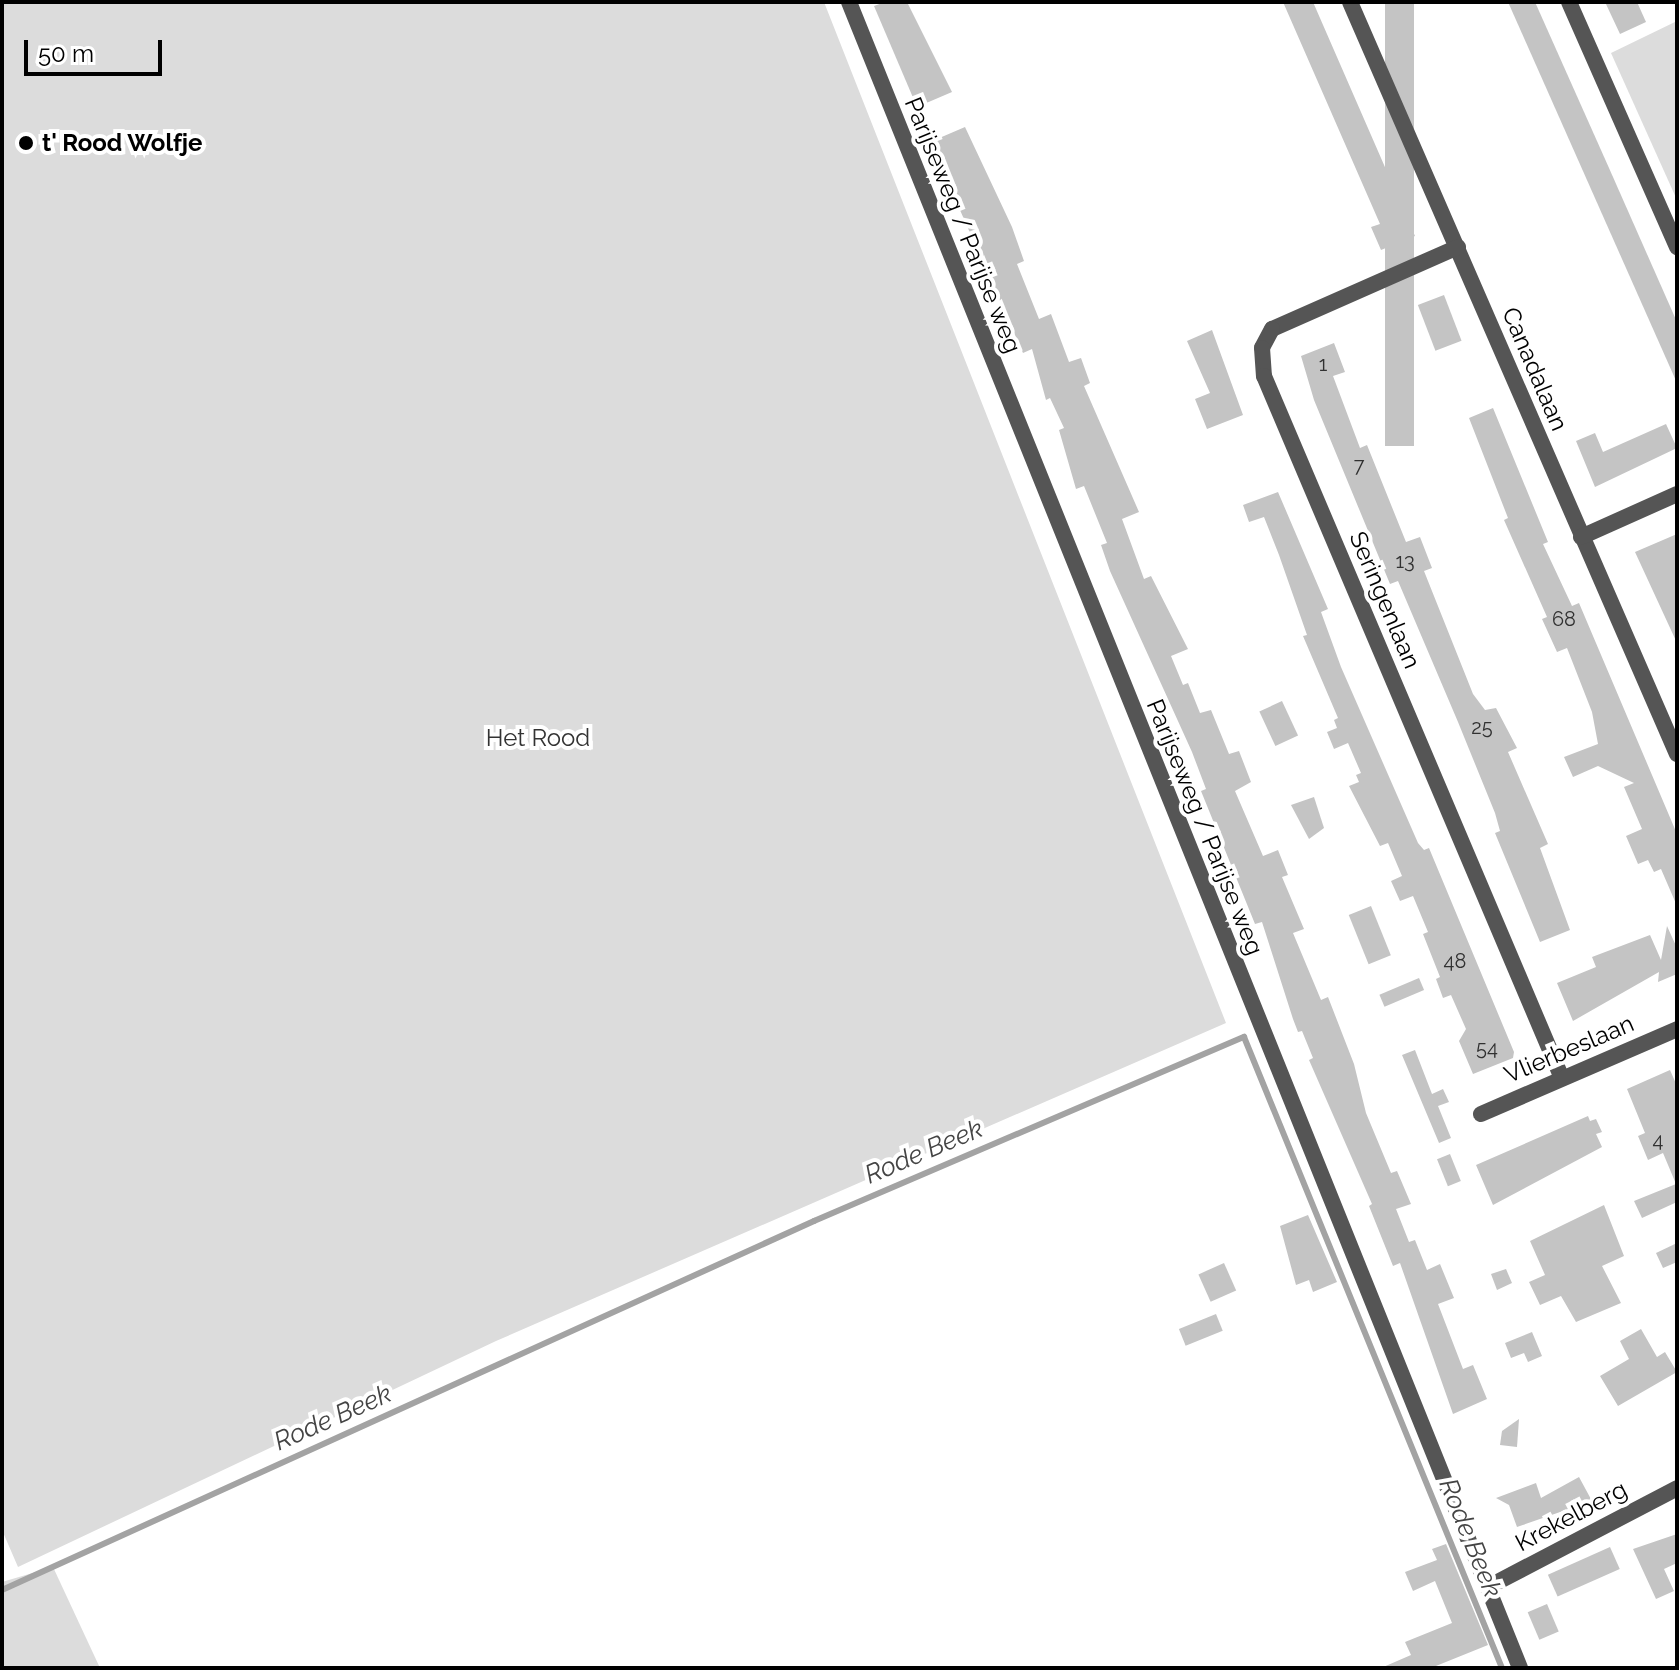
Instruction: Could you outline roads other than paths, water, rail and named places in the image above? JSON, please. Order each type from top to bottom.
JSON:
[{"type":"street","name":"Parijseweg / Parijse weg","points":[[849,2],[1520,1668]]},
{"type":"street","name":"Canadalaan","points":[[1350,2],[1677,754]]},
{"type":"street","points":[[1569,2],[1677,247]]},
{"type":"street","name":"Seringenlaan","points":[[1458,247],[1272,329],[1262,348],[1264,376],[1561,1076]]},
{"type":"street","points":[[1581,537],[1677,494]]},
{"type":"street","name":"Vlierbeslaan","points":[[1481,1114],[1561,1076],[1677,1029]]},
{"type":"street","name":"Krekelberg","points":[[1488,1587],[1677,1488]]},
{"type":"waterway","name":"Rode Beek","points":[[2,1590],[814,1221],[1244,1037],[1502,1668]]},
{"type":"place","name":"t' Rood Wolfje","points":[[26,143]]},
{"type":"park label","name":"Het Rood","points":[[538,738]]}]
